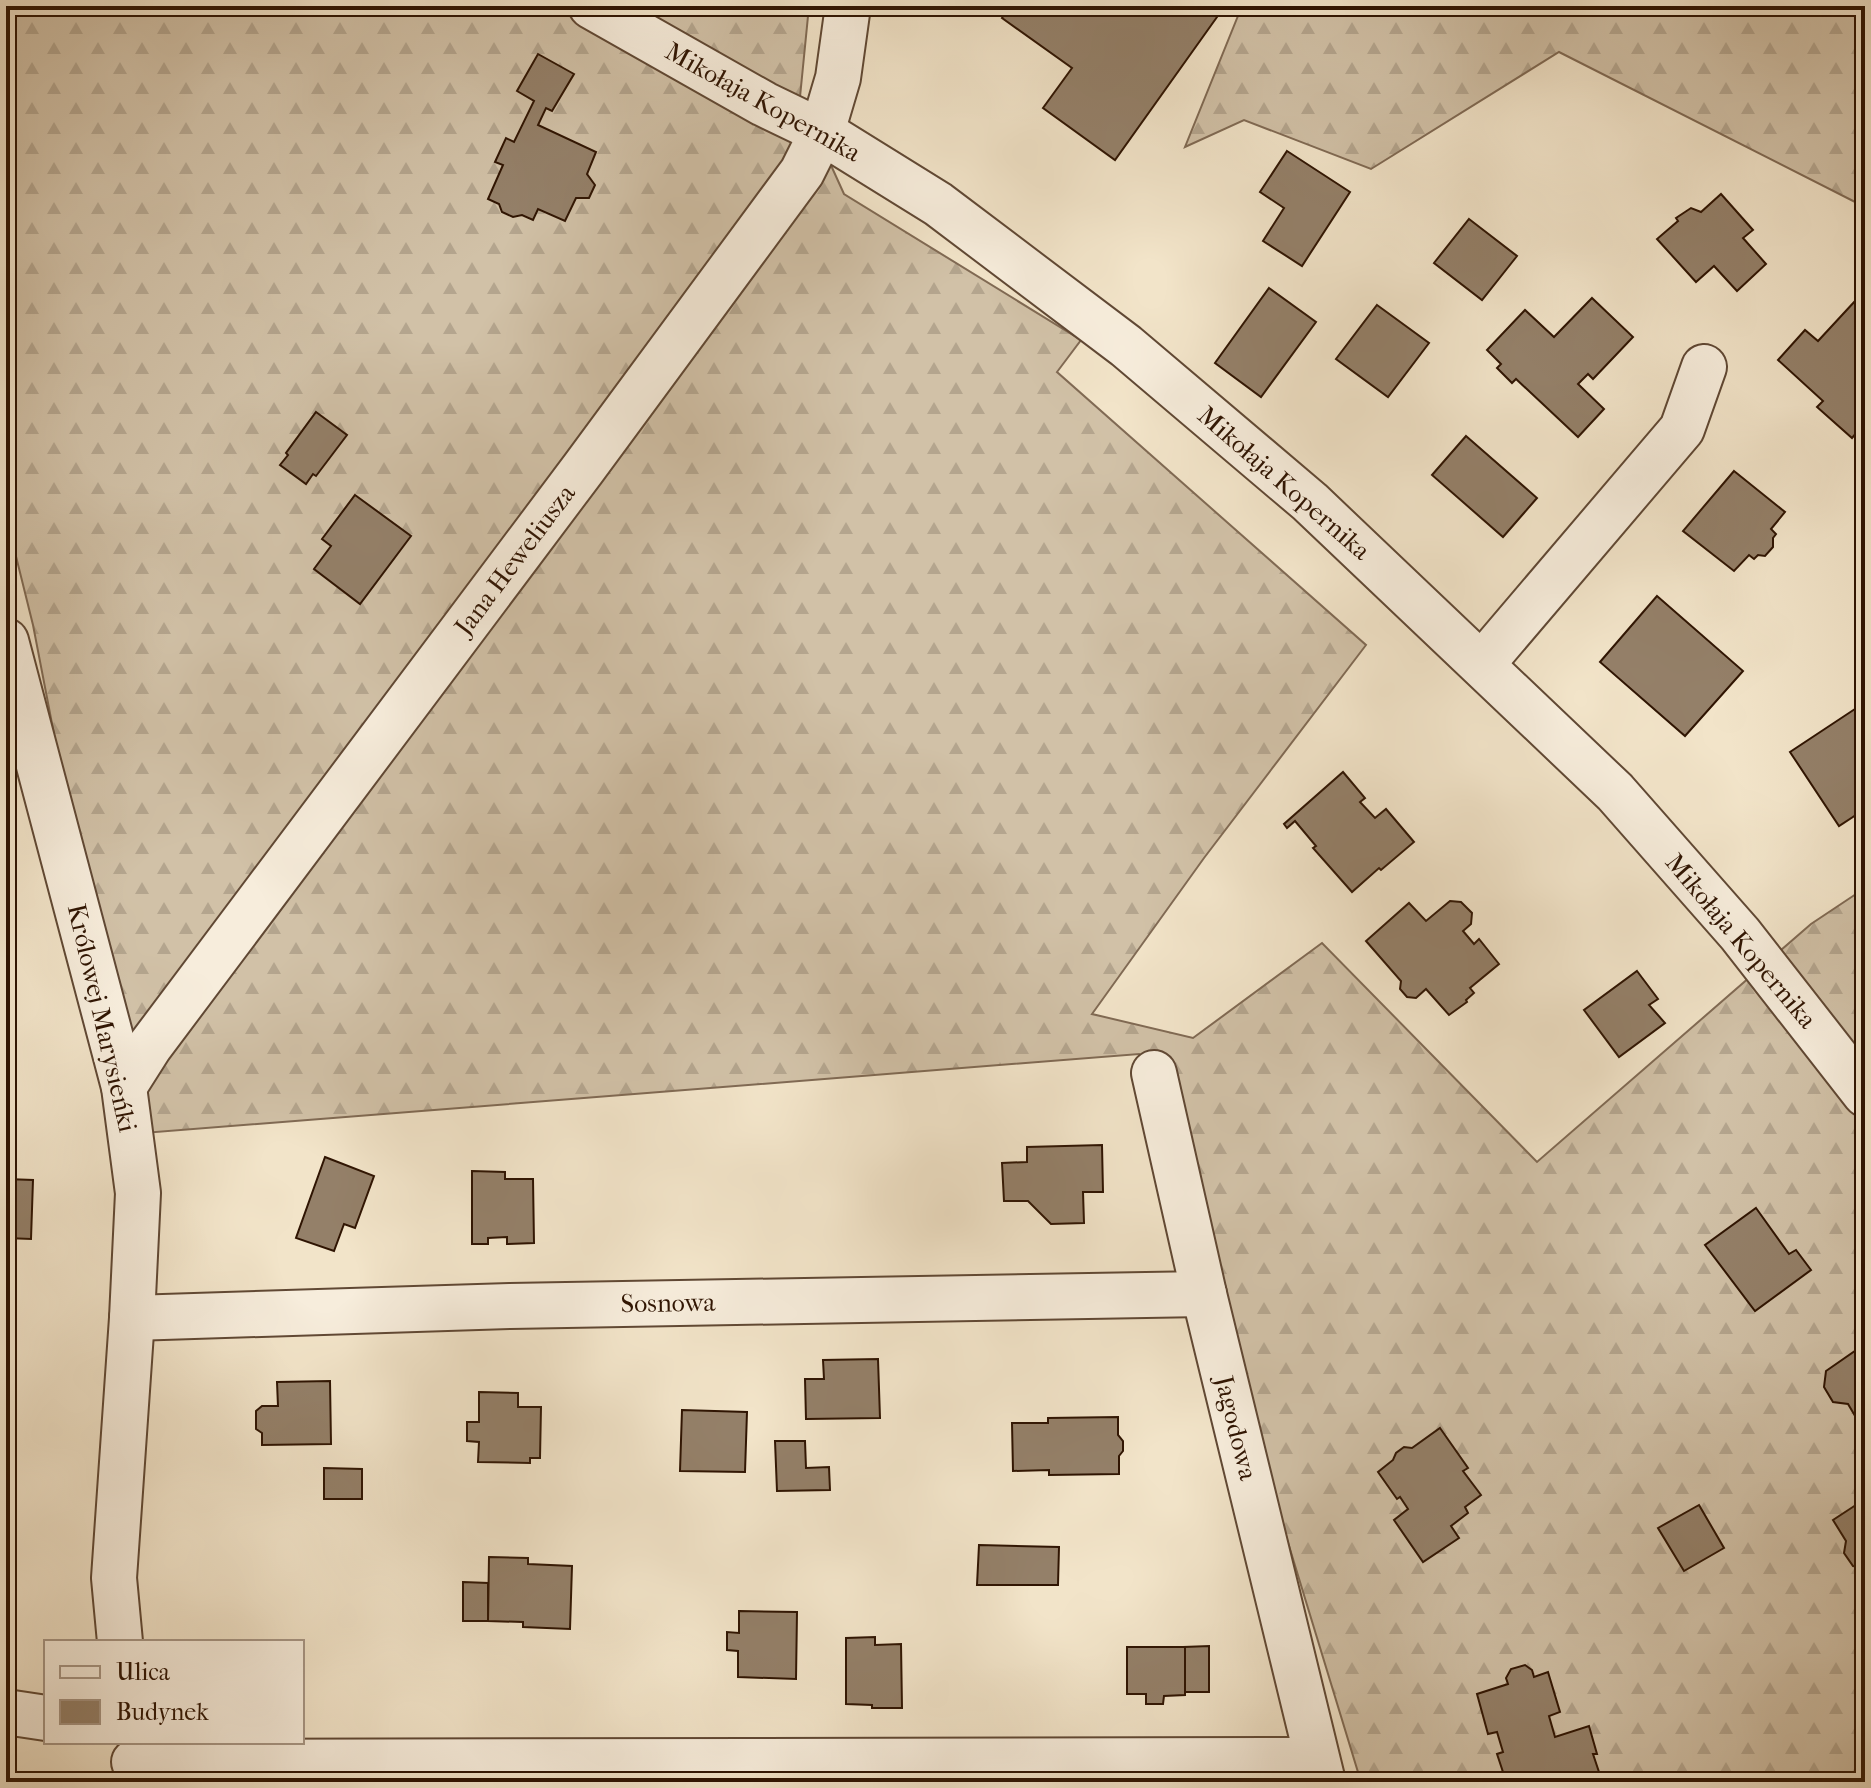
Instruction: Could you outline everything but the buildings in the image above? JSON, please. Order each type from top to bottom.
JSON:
[{"type":"street","name":"Mikołaja Kopernika","points":[[591,6],[764,104],[822,132],[938,204],[1126,346],[1310,502],[1615,792],[1740,934],[1865,1094]]},
{"type":"street","name":"Jana Heweliusza","points":[[124,1087],[150,1046],[574,482],[802,172],[822,132],[838,78],[848,6]]},
{"type":"street","points":[[1482,664],[1682,429],[1704,367]]},
{"type":"street","name":"Królowej Marysieńki","points":[[9,661],[124,1087],[138,1193],[114,1578],[120,1640]]},
{"type":"street","name":"Jagodowa","points":[[1154,1073],[1319,1771]]},
{"type":"street","name":"Sosnowa","points":[[132,1318],[510,1306],[1204,1294]]},
{"type":"street","points":[[6,1712],[44,1718]]},
{"type":"street","points":[[134,1762],[1319,1771]]},
{"type":"green space","points":[[6,6],[809,6],[800,97],[844,194],[1081,340],[1057,372],[1366,645],[1204,858],[1092,1014],[1193,1038],[1322,943],[1537,1162],[1811,924],[1865,888],[1865,1782],[1361,1782],[1139,1054],[131,1134],[33,625],[6,516]]},
{"type":"green space","points":[[1242,6],[1865,6],[1865,207],[1559,52],[1371,169],[1244,120],[1185,147]]}]
